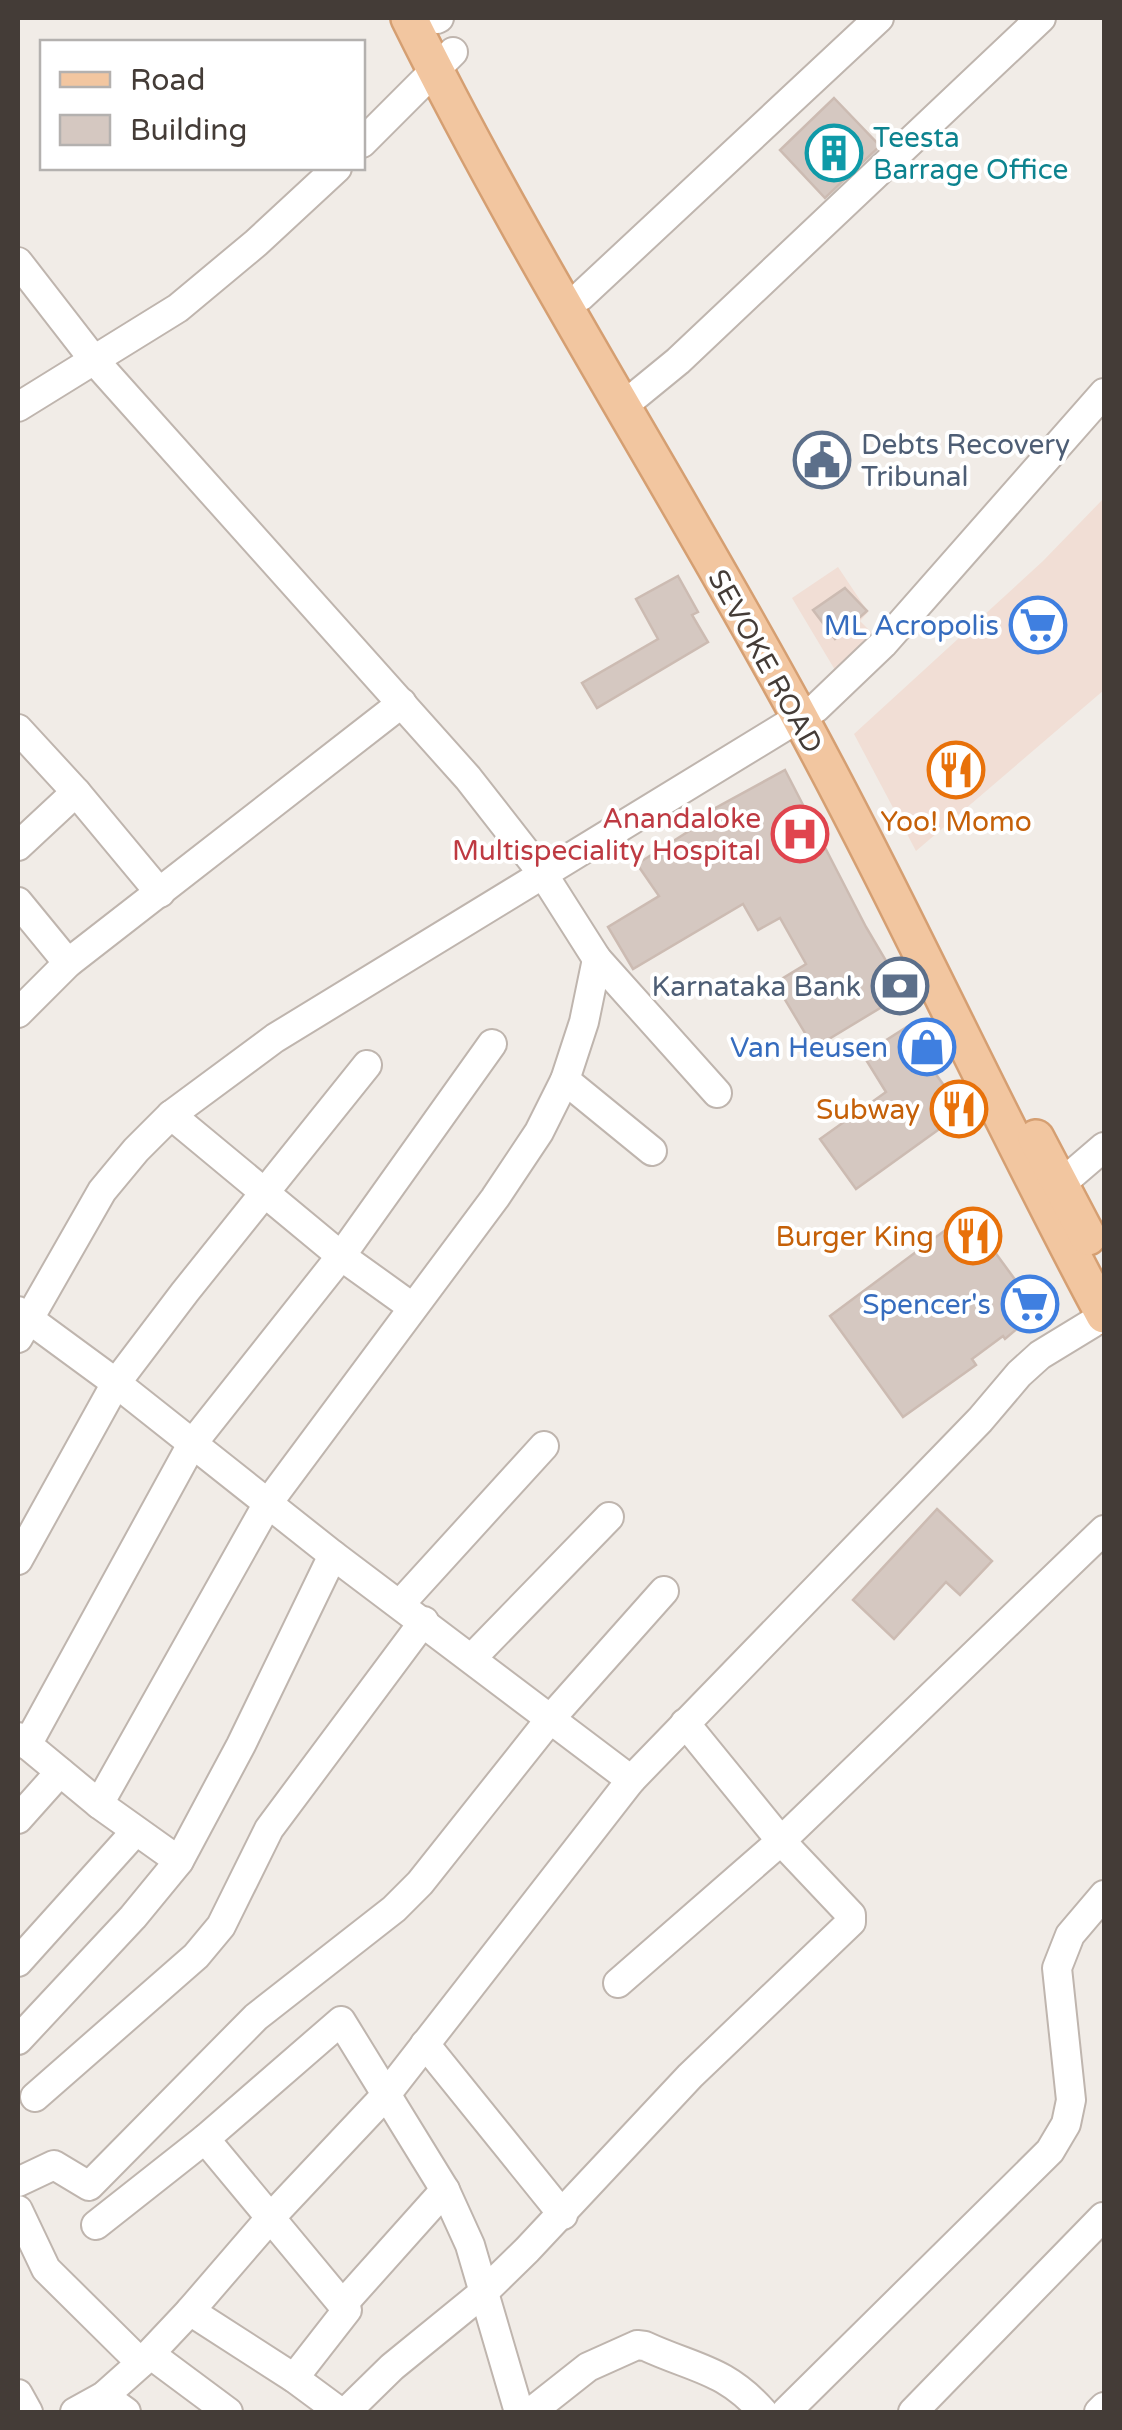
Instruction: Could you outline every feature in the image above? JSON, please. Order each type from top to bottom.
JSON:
[{"type":"main road","name":"SEVOKE ROAD","points":[[430,18],[462,123],[808,713]]},
{"type":"main road","name":"SEVOKE ROAD","points":[[444,61],[581,296],[808,713],[1051,1190],[1104,1315]]},
{"type":"main road","name":"SEVOKE ROAD","points":[[1051,1190],[1104,1270]]},
{"type":"street","points":[[581,296],[879,18]]},
{"type":"street","points":[[634,397],[1042,18]]},
{"type":"street","points":[[365,140],[444,61]]},
{"type":"street","points":[[18,407],[178,308],[335,170]]},
{"type":"street","points":[[18,262],[94,360],[468,778],[543,874],[597,959],[716,1093]]},
{"type":"street","points":[[632,1780],[333,1555],[116,1383],[21,1322],[102,1191],[171,1115],[275,1038],[808,713],[884,644],[1101,404]]},
{"type":"street","points":[[18,1014],[68,963],[402,703]]},
{"type":"street","points":[[18,729],[160,893]]},
{"type":"street","points":[[18,846],[76,792]]},
{"type":"street","points":[[18,902],[68,963]]},
{"type":"street","points":[[99,1804],[268,1504],[495,1198],[539,1132],[565,1080],[584,1022],[597,959]]},
{"type":"street","points":[[179,1861],[99,1804],[22,1741],[192,1444],[341,1256],[492,1044]]},
{"type":"street","points":[[18,1560],[116,1383],[367,1066]]},
{"type":"street","points":[[565,1080],[652,1151]]},
{"type":"street","points":[[171,1115],[341,1256],[412,1307]]},
{"type":"street","points":[[1051,1190],[1104,1146]]},
{"type":"street","points":[[75,2412],[115,2404],[145,2359],[385,2096],[632,1780],[685,1722],[980,1420],[1019,1374],[1040,1355],[1104,1315]]},
{"type":"street","points":[[401,1603],[544,1446]]},
{"type":"street","points":[[472,1658],[609,1517]]},
{"type":"street","points":[[618,1984],[781,1841],[1104,1530]]},
{"type":"street","points":[[18,2040],[133,1918],[179,1861],[241,1745],[333,1555]]},
{"type":"street","points":[[18,2182],[54,2164],[84,2184],[91,2184],[256,2017],[407,1896],[551,1718],[664,1591]]},
{"type":"street","points":[[35,2097],[196,1956],[221,1926],[269,1828],[424,1621]]},
{"type":"street","points":[[190,2310],[343,2412],[484,2292],[562,2215],[690,2076],[852,1922],[851,1915],[781,1841],[685,1722]]},
{"type":"street","points":[[18,1819],[60,1772]]},
{"type":"street","points":[[18,1962],[136,1832]]},
{"type":"street","points":[[786,2412],[1050,2151],[1066,2124],[1072,2100],[1057,1968],[1070,1934],[1104,1895]]},
{"type":"street","points":[[96,2225],[205,2139],[339,2021],[345,2024],[444,2190],[470,2245],[520,2412]]},
{"type":"street","points":[[425,2044],[562,2215]]},
{"type":"street","points":[[205,2139],[343,2304],[346,2314],[294,2378]]},
{"type":"street","points":[[343,2304],[444,2190]]},
{"type":"street","points":[[18,2210],[52,2277],[145,2359],[228,2412]]},
{"type":"street","points":[[913,2412],[1104,2219]]},
{"type":"street","points":[[532,2412],[588,2368],[637,2345],[725,2377],[744,2390],[764,2412]]},
{"type":"street","points":[[18,2394],[28,2412]]},
{"type":"street","points":[[1099,2412],[1104,2407]]},
{"type":"shaded area","name":"ML Acropolis","points":[[1104,498],[1104,690],[916,851],[854,734],[1043,561]]},
{"type":"shaded area","points":[[838,567],[868,612],[860,621],[875,636],[838,675],[792,598]]},
{"type":"building","name":"Teesta Barrage Office","points":[[834,98],[880,146],[825,198],[780,150]]},
{"type":"building","points":[[678,576],[698,612],[692,615],[708,642],[597,708],[582,683],[658,639],[636,599]]},
{"type":"building","points":[[845,588],[867,611],[835,639],[813,610]]},
{"type":"building","points":[[785,770],[866,927],[905,993],[814,1048],[775,983],[806,964],[780,918],[758,930],[743,904],[633,969],[608,927],[659,896],[637,864],[700,824],[697,818]]},
{"type":"building","points":[[913,1023],[933,1054],[925,1059],[963,1112],[856,1189],[820,1139],[886,1092],[863,1055]]},
{"type":"building","points":[[967,1214],[1038,1311],[1005,1339],[1003,1336],[972,1359],[976,1365],[903,1417],[830,1316]]},
{"type":"building","points":[[937,1509],[992,1561],[960,1595],[946,1582],[894,1639],[853,1600]]},
{"type":"place","name":"Teesta Barrage Office","points":[[834,153]]},
{"type":"place","name":"Debts Recovery Tribunal","points":[[822,460]]},
{"type":"place","name":"ML Acropolis","points":[[1038,625]]},
{"type":"place","name":"Yoo! Momo","points":[[956,770]]},
{"type":"place","name":"Anandaloke Multispeciality Hospital","points":[[800,834]]},
{"type":"place","name":"Karnataka Bank","points":[[900,986]]},
{"type":"place","name":"Van Heusen","points":[[927,1047]]},
{"type":"place","name":"Subway","points":[[959,1109]]},
{"type":"place","name":"Burger King","points":[[973,1236]]},
{"type":"place","name":"Spencer's","points":[[1030,1304]]}]
